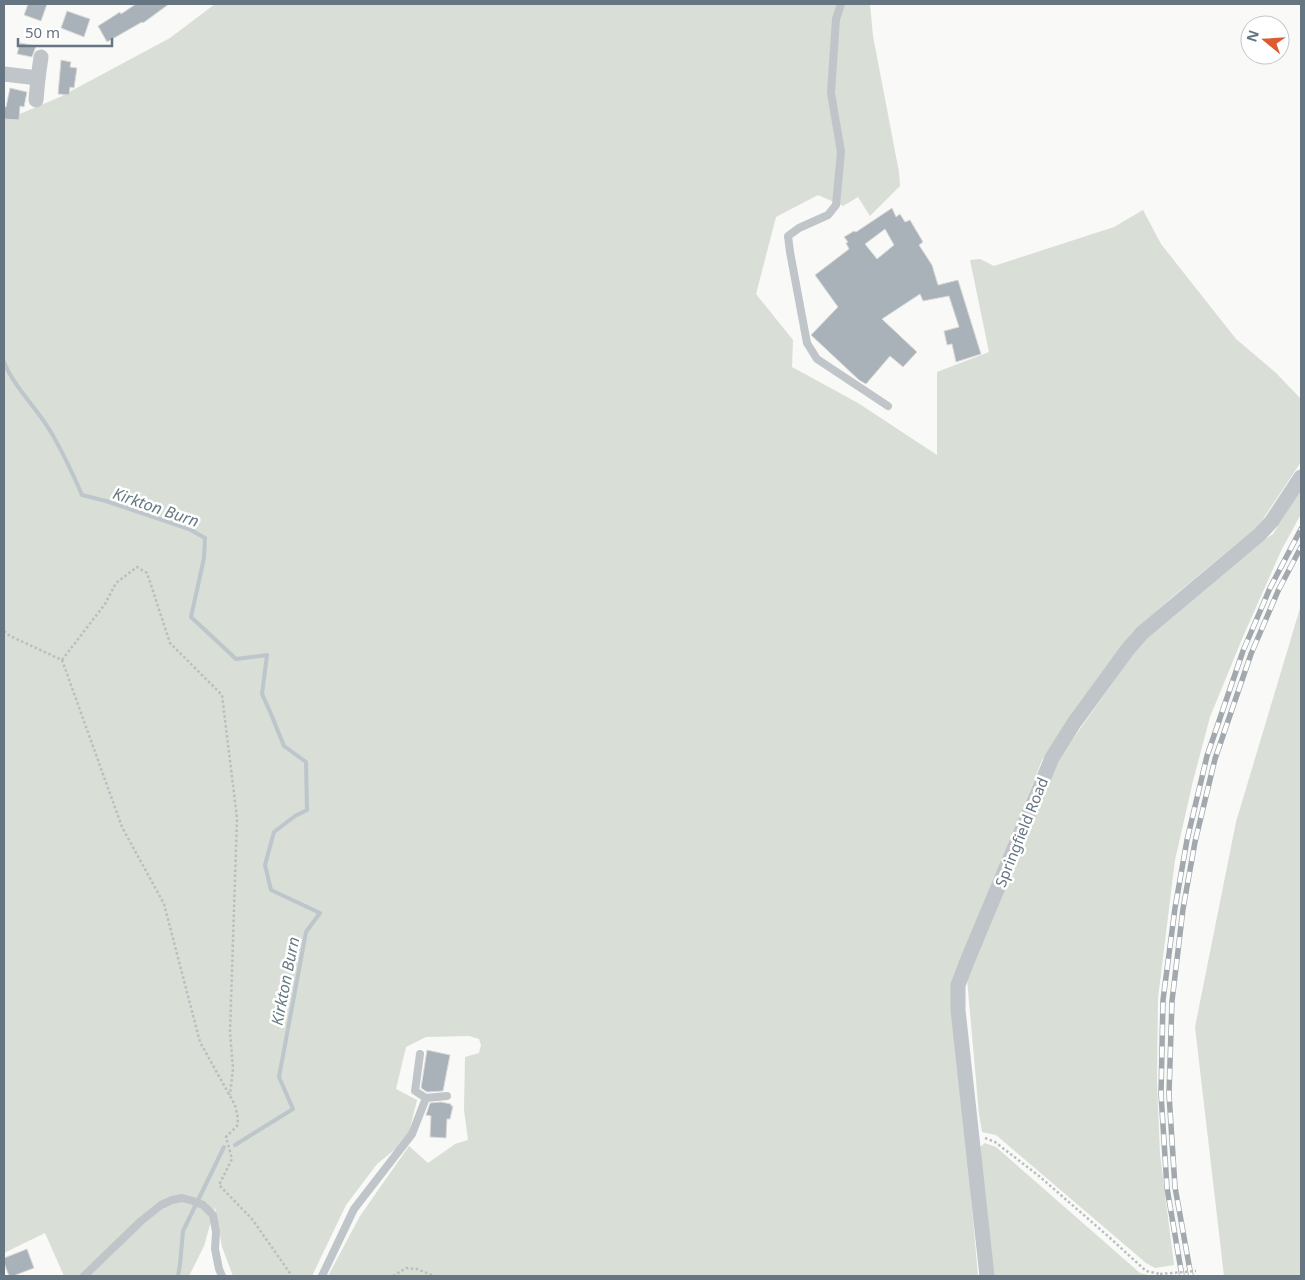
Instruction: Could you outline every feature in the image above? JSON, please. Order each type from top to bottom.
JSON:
[{"type":"street","points":[[36,100],[41,57]]},
{"type":"street","points":[[4,74],[38,78]]},
{"type":"street","name":"Springfield Road","points":[[987,1276],[958,1010],[958,986],[1052,758],[1074,723],[1128,649],[1142,633],[1260,534],[1272,520],[1301,477]]},
{"type":"lane","points":[[841,4],[836,19],[831,93],[841,152],[836,204],[828,215],[800,228],[788,236],[807,343],[817,359],[888,406]]},
{"type":"lane","points":[[420,1054],[415,1091],[426,1098],[447,1096]]},
{"type":"lane","points":[[322,1276],[354,1209],[412,1134],[426,1098]]},
{"type":"lane","points":[[84,1276],[141,1221],[161,1205],[182,1198],[203,1205],[213,1215],[216,1232],[215,1249],[222,1276]]},
{"type":"path","points":[[62,660],[105,604],[116,583],[137,567],[147,573],[170,643],[222,695],[237,818],[230,1032],[233,1069],[230,1095]]},
{"type":"path","points":[[4,630],[10,636],[62,660],[122,827],[164,904],[200,1042],[235,1105],[238,1118],[237,1126],[226,1137],[232,1159],[220,1185],[252,1219],[292,1276]]},
{"type":"path","points":[[971,1133],[995,1142],[1046,1182],[1146,1271],[1160,1274],[1196,1270]]},
{"type":"path","points":[[393,1276],[406,1268],[417,1269],[434,1276]]},
{"type":"shaded area","points":[[215,4],[870,4],[873,36],[900,186],[870,216],[858,197],[843,206],[818,195],[776,217],[756,294],[793,340],[792,367],[858,403],[937,455],[937,372],[989,352],[970,260],[980,259],[994,266],[1114,227],[1143,210],[1161,244],[1236,339],[1276,373],[1301,399],[1301,462],[1259,525],[1131,634],[1042,760],[981,915],[952,980],[978,1276],[328,1276],[360,1216],[409,1146],[428,1163],[455,1144],[468,1140],[464,1110],[465,1057],[479,1053],[481,1045],[479,1039],[469,1036],[426,1037],[406,1047],[396,1089],[417,1100],[409,1132],[404,1142],[377,1164],[346,1205],[312,1276],[233,1276],[222,1247],[215,1207],[204,1246],[189,1276],[64,1276],[45,1233],[4,1253],[4,119],[60,97],[170,38]]},
{"type":"shaded area","points":[[1301,489],[1301,514],[1281,551],[1210,717],[1175,860],[1158,998],[1157,1082],[1160,1154],[1174,1265],[1155,1268],[1146,1263],[996,1135],[982,1132],[967,979],[1052,772],[1068,746],[1143,640],[1259,543],[1273,534]]},
{"type":"shaded area","points":[[1301,605],[1301,1276],[1224,1276],[1195,1027],[1236,822]]},
{"type":"shaded area","points":[[985,1143],[996,1147],[1140,1273],[1152,1276],[993,1276],[980,1147]]},
{"type":"building","points":[[28,4],[47,4],[41,21],[24,15]]},
{"type":"building","points":[[136,4],[169,4],[143,23],[107,42],[98,26]]},
{"type":"building","points":[[67,11],[90,19],[84,37],[61,28]]},
{"type":"building","points":[[20,43],[36,46],[32,57],[17,54]]},
{"type":"building","points":[[61,60],[71,62],[70,67],[77,68],[74,88],[70,87],[69,95],[58,94]]},
{"type":"building","points":[[10,88],[27,92],[24,107],[20,106],[19,120],[4,119],[4,107],[6,107]]},
{"type":"building","points":[[892,208],[896,217],[900,214],[905,222],[910,220],[923,242],[919,245],[932,265],[938,285],[958,280],[981,354],[956,362],[952,344],[947,345],[944,331],[959,327],[949,296],[923,301],[920,294],[882,319],[917,352],[903,367],[890,356],[866,384],[859,380],[811,335],[838,307],[815,275],[849,249],[846,243],[848,242],[844,237],[854,231],[856,232]],"holes":[[[885,229],[894,245],[877,259],[865,244]]]},
{"type":"building","points":[[427,1050],[450,1055],[443,1091],[427,1092],[421,1088]]},
{"type":"building","points":[[441,1102],[453,1106],[450,1119],[447,1119],[446,1138],[430,1137],[431,1116],[426,1115],[430,1103]]},
{"type":"building","points":[[27,1249],[34,1268],[9,1276],[4,1258]]},
{"type":"waterway","name":"Kirkton Burn","points":[[4,362],[13,380],[54,437],[82,495],[106,501],[189,529],[205,538],[204,558],[191,617],[236,659],[267,655],[262,694],[284,746],[306,762],[307,810],[295,816],[274,832],[265,865],[271,890],[320,913],[306,932],[279,1077],[293,1109],[235,1145]]},
{"type":"waterway","name":"Kirkton Burn","points":[[178,1276],[183,1231],[224,1147]]},
{"type":"railway","points":[[1182,1276],[1167,1188],[1161,1094],[1163,1000],[1175,908],[1187,840],[1207,756],[1243,651],[1270,588],[1301,529]]},
{"type":"railway","points":[[1191,1276],[1175,1187],[1169,1094],[1172,1001],[1183,909],[1195,842],[1215,759],[1251,654],[1278,591],[1301,547]]}]
